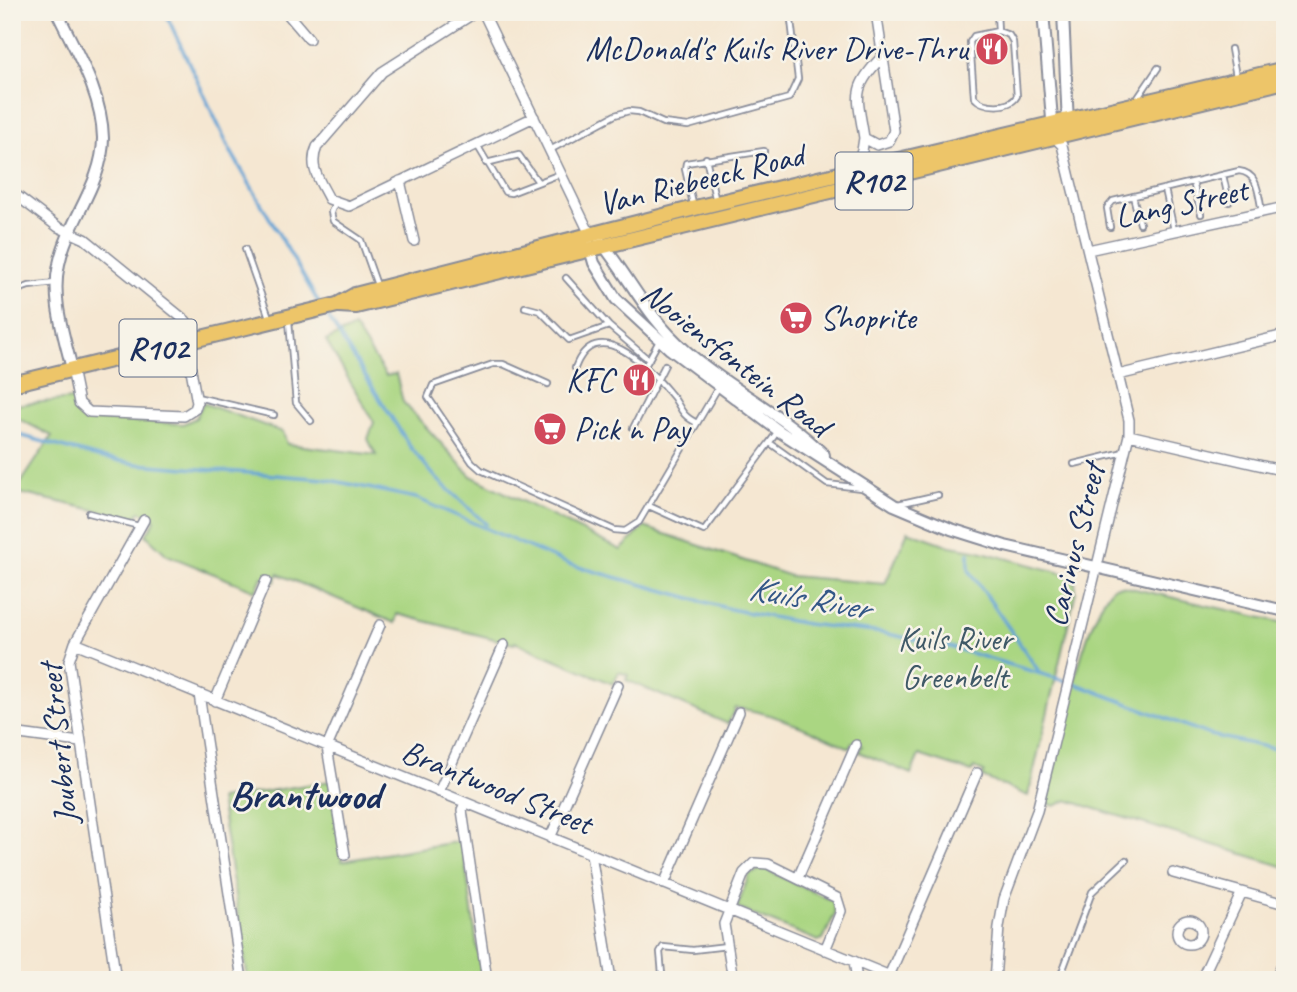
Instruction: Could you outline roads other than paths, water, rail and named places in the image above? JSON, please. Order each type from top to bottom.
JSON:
[{"type":"main road","name":"Van Riebeeck Road","points":[[12,384],[304,313],[337,304],[355,295],[592,239],[1061,139],[1285,69]]},
{"type":"main road","name":"Van Riebeeck Road","points":[[337,304],[356,306],[695,208],[1069,118],[1238,85],[1285,81]]},
{"type":"street","points":[[57,12],[92,86],[103,137],[99,168],[62,251],[56,283],[79,403],[89,412],[184,416],[195,409],[197,396],[186,342]]},
{"type":"street","points":[[286,12],[309,39]]},
{"type":"street","points":[[476,12],[382,72],[317,147],[312,157],[313,169],[329,200],[349,206],[534,117]]},
{"type":"street","points":[[483,12],[592,239]]},
{"type":"street","points":[[864,138],[871,144],[885,144],[894,131],[876,12]]},
{"type":"street","points":[[1043,12],[1052,122],[1061,139]]},
{"type":"street","points":[[1061,139],[1069,118],[1063,12]]},
{"type":"street","points":[[852,171],[859,160],[864,138],[859,85],[881,58]]},
{"type":"street","name":"Carinus Street","points":[[995,980],[1003,906],[1030,833],[1129,435],[1129,420],[1061,139]]},
{"type":"street","points":[[400,181],[414,241]]},
{"type":"street","points":[[12,192],[58,227],[85,239],[186,321]]},
{"type":"street","name":"Lang Street","points":[[1088,250],[1285,207]]},
{"type":"street","name":"Nooiensfontein Road","points":[[592,239],[601,277],[616,299],[660,340],[721,383],[783,421],[835,466]]},
{"type":"street","name":"Nooiensfontein Road","points":[[592,239],[652,317],[721,383],[779,431],[894,505],[951,529],[1095,569],[1285,611]]},
{"type":"street","points":[[1118,375],[1285,335]]},
{"type":"street","points":[[1129,435],[1285,471]]},
{"type":"street","name":"Joubert Street","points":[[116,980],[69,661],[75,643],[142,523]]},
{"type":"street","points":[[215,701],[266,581]]},
{"type":"street","points":[[345,855],[327,747],[380,625]]},
{"type":"street","name":"Brantwood Street","points":[[75,643],[900,980]]},
{"type":"street","points":[[439,792],[504,645]]},
{"type":"street","points":[[550,838],[618,685]]},
{"type":"street","points":[[199,694],[242,980]]},
{"type":"street","points":[[664,884],[739,712]]},
{"type":"street","points":[[12,733],[80,743]]},
{"type":"street","points":[[798,878],[856,745]]},
{"type":"street","points":[[889,975],[977,774]]},
{"type":"street","points":[[465,803],[462,810],[487,980]]},
{"type":"street","points":[[591,854],[611,980]]},
{"type":"street","points":[[733,980],[724,924],[744,873],[754,863],[764,863],[798,878],[831,893],[839,901],[840,916],[825,950]]},
{"type":"street","points":[[1173,873],[1285,904]]},
{"type":"street","points":[[1201,980],[1241,894]]},
{"type":"street","points":[[1200,937],[1217,946]]},
{"type":"street","name":"Carinus Street","points":[[990,980],[997,956]]},
{"type":"street","points":[[1275,980],[1285,958]]},
{"type":"street","points":[[854,961],[857,980]]},
{"type":"lane","points":[[550,150],[615,115],[629,111],[639,112],[663,123],[688,126],[789,98],[798,79],[790,12]]},
{"type":"lane","points":[[997,12],[998,31]]},
{"type":"lane","points":[[998,31],[1009,35],[1013,42],[1017,96],[1010,103],[988,105],[974,97],[970,42],[974,36],[998,31]]},
{"type":"lane","points":[[1231,50],[1238,85]]},
{"type":"lane","points":[[1135,103],[1158,68]]},
{"type":"lane","points":[[477,145],[505,192],[561,173]]},
{"type":"lane","points":[[695,208],[684,166],[706,158],[764,150]]},
{"type":"lane","points":[[486,163],[519,155],[538,182]]},
{"type":"lane","points":[[706,158],[716,203]]},
{"type":"lane","points":[[1110,227],[1109,204],[1239,171],[1251,175],[1263,212]]},
{"type":"lane","points":[[1223,175],[1229,202]]},
{"type":"lane","points":[[1193,182],[1201,214]]},
{"type":"lane","points":[[1165,189],[1174,231]]},
{"type":"lane","points":[[1133,196],[1140,224]]},
{"type":"lane","points":[[335,203],[331,212],[333,221],[361,240],[378,290]]},
{"type":"lane","points":[[245,249],[270,321]]},
{"type":"lane","points":[[566,278],[609,327],[649,360]]},
{"type":"lane","points":[[12,292],[29,286],[56,283]]},
{"type":"lane","points":[[525,307],[540,311],[569,340],[609,327]]},
{"type":"lane","points":[[288,316],[296,403],[311,421]]},
{"type":"lane","points":[[644,368],[660,340]]},
{"type":"lane","points":[[575,368],[584,350],[604,342],[614,344],[658,379],[671,393],[682,414],[697,423]]},
{"type":"lane","points":[[548,384],[503,364],[493,364],[433,386],[428,397],[472,462],[481,470],[614,530],[625,531],[633,528],[649,506],[721,383]]},
{"type":"lane","points":[[633,428],[665,365]]},
{"type":"lane","points":[[197,396],[274,415]]},
{"type":"lane","points":[[649,506],[704,531],[779,431]]},
{"type":"lane","points":[[770,443],[827,484],[867,489]]},
{"type":"lane","points":[[1074,464],[1125,452]]},
{"type":"lane","points":[[894,505],[938,495]]},
{"type":"lane","points":[[89,513],[142,523]]},
{"type":"lane","points":[[1059,980],[1092,892],[1126,860]]},
{"type":"lane","points":[[662,974],[660,952],[663,947],[693,950],[728,946]]},
{"type":"waterway","points":[[165,12],[230,150],[320,305]]},
{"type":"waterway","points":[[324,311],[411,448],[437,479],[486,524]]},
{"type":"waterway","name":"Kuils River","points":[[12,433],[98,457],[137,464],[325,479],[416,498],[568,564],[730,609],[807,624],[883,633],[950,647],[1079,685],[1210,735],[1285,751]]},
{"type":"waterway","points":[[969,553],[969,570],[1040,673]]},
{"type":"place","name":"McDonald's Kuils River Drive-Thru","points":[[992,49]]},
{"type":"place","name":"Shoprite","points":[[796,318]]},
{"type":"place","name":"KFC","points":[[639,380]]},
{"type":"place","name":"Pick n Pay","points":[[550,429]]},
{"type":"district","name":"Brantwood","points":[[305,795]]},
{"type":"park label","name":"Kuils River Greenbelt","points":[[955,658]]}]
